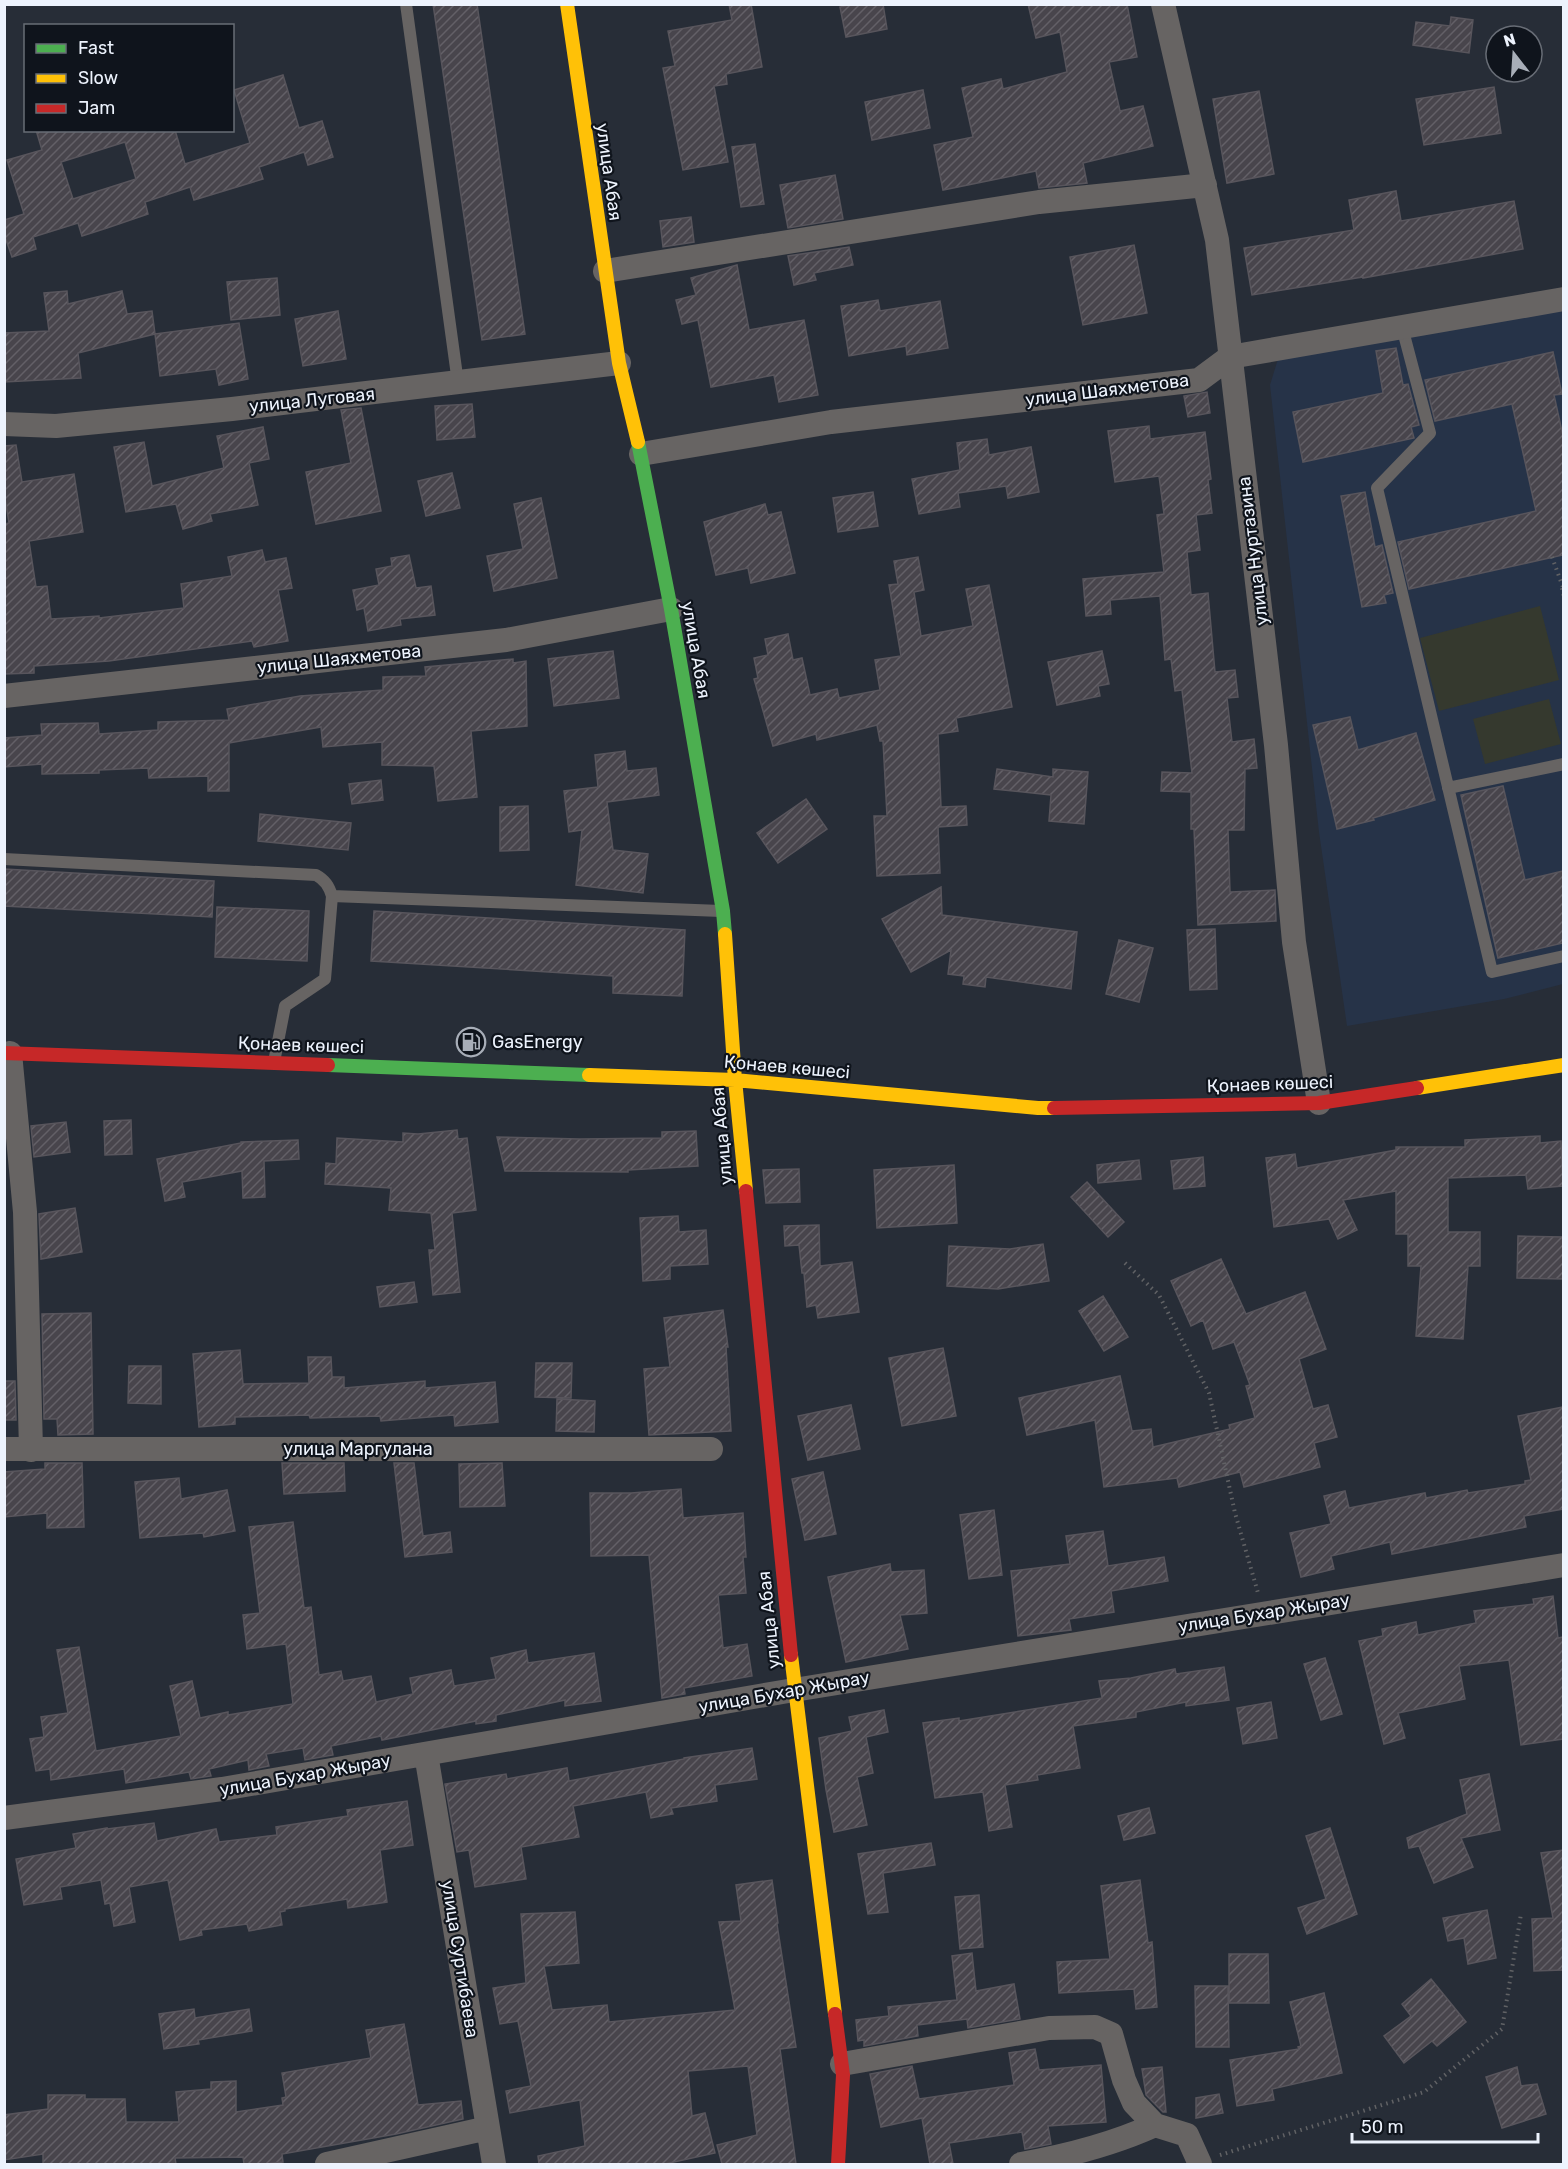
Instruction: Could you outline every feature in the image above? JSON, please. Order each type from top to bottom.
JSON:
[{"type":"main road","name":"улица Абая","points":[[567,4],[619,363],[641,454],[671,609],[723,911],[735,1080],[794,1690],[843,2074],[838,2164]]},
{"type":"main road","name":"Қонаев көшесі","points":[[7,1053],[735,1080],[1038,1108],[1319,1102],[1563,1065]]},
{"type":"street","name":"улица Нуртазина","points":[[1163,4],[1217,240],[1276,745],[1294,942],[1319,1102]]},
{"type":"street","points":[[605,271],[1039,202],[1204,185]]},
{"type":"street","name":"улица Шаяхметова","points":[[641,454],[831,422],[1200,380],[1230,357],[1563,299]]},
{"type":"street","name":"улица Луговая","points":[[4,424],[56,426],[232,409],[619,363]]},
{"type":"street","name":"улица Шаяхметова","points":[[4,696],[506,640],[671,609]]},
{"type":"street","points":[[7,1053],[25,1212],[31,1450]]},
{"type":"street","name":"улица Маргулана","points":[[4,1449],[711,1449]]},
{"type":"street","name":"улица Бухар Жырау","points":[[4,1818],[222,1789],[794,1690],[1563,1564]]},
{"type":"street","name":"улица Суртибаева","points":[[426,1754],[494,2164]]},
{"type":"street","points":[[842,2064],[1049,2028],[1095,2027],[1112,2034],[1124,2080],[1134,2103],[1155,2125],[1187,2135],[1200,2163]]},
{"type":"street","points":[[1021,2164],[1055,2158],[1130,2137],[1155,2125]]},
{"type":"street","points":[[327,2164],[488,2128]]},
{"type":"lane","points":[[406,4],[459,383]]},
{"type":"lane","points":[[1402,327],[1430,433],[1377,488],[1492,972],[1563,956]]},
{"type":"lane","points":[[1449,788],[1563,764]]},
{"type":"lane","points":[[4,859],[316,875],[323,878],[332,896],[326,979],[285,1006],[274,1062]]},
{"type":"lane","points":[[332,896],[723,911]]},
{"type":"path","points":[[1552,557],[1563,589],[1563,597]]},
{"type":"path","points":[[1125,1263],[1159,1295],[1209,1392],[1235,1513],[1264,1613]]},
{"type":"path","points":[[1200,2163],[1424,2092],[1502,2029],[1521,1914]]},
{"type":"shaded area","points":[[1563,310],[1563,984],[1504,999],[1347,1026],[1319,832],[1270,385],[1278,359]]},
{"type":"shaded area","points":[[1540,606],[1559,680],[1439,711],[1420,638]]},
{"type":"shaded area","points":[[1549,699],[1561,744],[1485,764],[1473,719]]},
{"type":"building","points":[[433,4],[477,4],[525,334],[482,340]]},
{"type":"building","points":[[729,4],[751,4],[762,67],[726,74],[727,84],[714,86],[728,162],[683,170],[663,68],[675,66],[668,31],[732,20]]},
{"type":"building","points":[[853,4],[883,4],[887,29],[846,37],[840,7]]},
{"type":"building","points":[[1028,4],[1127,4],[1137,57],[1109,62],[1120,111],[1143,106],[1153,146],[1083,163],[1087,183],[1039,188],[1036,171],[943,190],[934,145],[973,137],[962,88],[1001,79],[1003,89],[1067,72],[1060,32],[1036,38]]},
{"type":"building","points":[[1451,17],[1473,20],[1469,53],[1413,45],[1416,22],[1450,26]]},
{"type":"building","points":[[283,75],[299,128],[322,121],[333,157],[308,165],[304,152],[259,167],[263,179],[194,200],[190,187],[145,202],[148,214],[82,236],[78,223],[33,237],[36,249],[12,257],[4,234],[4,220],[24,214],[7,160],[42,150],[37,132],[176,132],[185,164],[250,143],[234,90]],"holes":[[[125,142],[136,179],[73,199],[61,162]]]},
{"type":"building","points":[[1494,87],[1501,133],[1424,145],[1416,99]]},
{"type":"building","points":[[923,90],[930,128],[872,140],[865,102]]},
{"type":"building","points":[[1259,91],[1274,174],[1227,183],[1213,99]]},
{"type":"building","points":[[755,144],[764,204],[741,207],[732,147]]},
{"type":"building","points":[[835,175],[843,219],[788,228],[780,185]]},
{"type":"building","points":[[1396,191],[1401,221],[1514,201],[1523,249],[1363,278],[1252,295],[1244,248],[1354,230],[1349,200]]},
{"type":"building","points":[[691,217],[694,242],[663,247],[660,221]]},
{"type":"building","points":[[1134,245],[1147,313],[1083,325],[1070,257]]},
{"type":"building","points":[[849,247],[853,265],[814,273],[816,280],[794,285],[788,256]]},
{"type":"building","points":[[737,265],[749,330],[804,320],[818,395],[779,402],[774,375],[711,387],[698,320],[682,324],[676,300],[696,295],[691,278]]},
{"type":"building","points":[[277,278],[280,315],[231,320],[227,282]]},
{"type":"building","points":[[67,291],[68,304],[122,291],[127,314],[152,311],[155,334],[78,353],[81,378],[4,382],[4,333],[49,331],[44,293]]},
{"type":"building","points":[[878,300],[880,311],[940,301],[948,348],[907,355],[906,346],[849,356],[841,306]]},
{"type":"building","points":[[338,311],[346,359],[303,366],[295,319]]},
{"type":"building","points":[[239,323],[248,379],[219,385],[216,369],[160,376],[155,334]]},
{"type":"building","points":[[1396,348],[1403,385],[1408,384],[1419,425],[1411,427],[1414,438],[1303,462],[1293,412],[1383,393],[1376,351]]},
{"type":"building","points":[[1553,352],[1562,394],[1554,395],[1563,436],[1563,555],[1409,589],[1398,542],[1536,511],[1512,404],[1435,421],[1425,380]]},
{"type":"building","points":[[1207,392],[1210,413],[1188,417],[1184,396]]},
{"type":"building","points":[[472,404],[475,437],[437,440],[435,406]]},
{"type":"building","points":[[361,408],[381,511],[316,524],[306,472],[351,463],[341,410]]},
{"type":"building","points":[[1149,426],[1150,439],[1205,432],[1211,479],[1208,480],[1212,513],[1196,515],[1200,550],[1187,552],[1191,595],[1208,593],[1215,672],[1235,670],[1238,697],[1227,698],[1232,742],[1254,739],[1257,768],[1245,769],[1244,830],[1228,830],[1230,892],[1275,890],[1276,921],[1198,925],[1194,829],[1191,829],[1191,792],[1161,791],[1162,772],[1192,773],[1182,690],[1175,691],[1171,659],[1165,660],[1160,596],[1110,600],[1111,614],[1086,616],[1083,579],[1164,572],[1157,515],[1164,514],[1159,476],[1115,482],[1108,431]]},
{"type":"building","points":[[263,427],[269,459],[249,463],[258,505],[210,514],[212,521],[183,529],[176,504],[126,512],[114,447],[144,442],[152,486],[224,468],[217,436]]},
{"type":"building","points":[[987,439],[989,455],[1031,447],[1039,492],[1008,498],[1006,486],[958,493],[960,507],[919,514],[912,479],[960,470],[957,443]]},
{"type":"building","points":[[16,445],[22,482],[74,474],[83,532],[29,541],[36,587],[47,586],[51,619],[99,616],[99,618],[184,608],[181,584],[232,576],[228,557],[262,550],[265,562],[286,558],[292,588],[278,590],[288,641],[254,647],[252,641],[109,661],[34,666],[34,673],[4,674],[4,524],[9,523],[4,492],[4,446]]},
{"type":"building","points":[[452,473],[460,508],[426,516],[418,481]]},
{"type":"building","points":[[873,492],[878,526],[838,532],[833,498]]},
{"type":"building","points":[[1365,492],[1375,547],[1382,545],[1393,593],[1384,595],[1386,603],[1362,607],[1341,496]]},
{"type":"building","points":[[541,498],[557,578],[494,591],[487,556],[523,549],[514,504]]},
{"type":"building","points":[[765,504],[768,515],[781,512],[795,573],[751,583],[748,568],[716,575],[704,522]]},
{"type":"building","points":[[409,555],[416,588],[431,586],[435,615],[400,619],[401,625],[368,631],[364,608],[357,610],[353,590],[379,585],[376,569],[392,566],[391,558]]},
{"type":"building","points":[[918,557],[924,590],[914,592],[921,636],[973,626],[966,589],[989,585],[1012,707],[956,718],[958,731],[938,734],[941,807],[966,806],[967,825],[938,827],[940,873],[877,876],[874,816],[887,816],[883,741],[880,741],[877,725],[817,740],[816,734],[773,746],[754,679],[758,678],[754,658],[768,655],[765,639],[788,634],[793,660],[802,658],[810,695],[837,689],[839,698],[880,690],[875,660],[901,656],[889,585],[898,584],[894,561]]},
{"type":"building","points":[[613,651],[619,698],[554,706],[548,659]]},
{"type":"building","points":[[1102,651],[1109,684],[1098,686],[1100,696],[1057,705],[1048,662]]},
{"type":"building","points":[[513,659],[513,663],[526,661],[527,726],[471,731],[477,797],[438,801],[434,766],[382,765],[382,742],[323,747],[321,727],[229,743],[229,791],[208,791],[208,776],[149,778],[148,768],[99,770],[99,773],[42,774],[42,764],[4,767],[4,738],[42,735],[41,724],[98,723],[99,734],[158,730],[158,722],[229,720],[227,709],[300,696],[383,690],[383,677],[426,676],[425,667]]},
{"type":"building","points":[[1350,717],[1358,750],[1416,733],[1435,800],[1373,818],[1374,820],[1337,829],[1313,725]]},
{"type":"building","points":[[625,751],[627,771],[656,768],[659,795],[607,802],[613,850],[648,854],[643,893],[576,885],[582,830],[569,832],[564,791],[598,787],[595,755]]},
{"type":"building","points":[[997,769],[1053,777],[1053,769],[1088,772],[1084,824],[1049,821],[1051,795],[994,789]]},
{"type":"building","points":[[381,780],[383,800],[352,804],[349,784]]},
{"type":"building","points":[[1503,786],[1525,880],[1563,871],[1563,943],[1498,958],[1461,795]]},
{"type":"building","points":[[806,799],[827,829],[778,863],[757,833]]},
{"type":"building","points":[[528,806],[529,850],[500,851],[500,807]]},
{"type":"building","points":[[260,814],[351,823],[348,850],[258,841]]},
{"type":"building","points":[[4,869],[214,881],[212,917],[4,906]]},
{"type":"building","points":[[941,887],[942,915],[1077,932],[1071,989],[986,977],[985,987],[963,984],[964,976],[948,974],[951,950],[911,972],[882,919]]},
{"type":"building","points":[[217,907],[309,911],[307,961],[215,957]]},
{"type":"building","points":[[374,911],[685,930],[682,996],[613,993],[613,976],[371,961]]},
{"type":"building","points":[[1215,929],[1217,989],[1190,990],[1187,930]]},
{"type":"building","points":[[1119,940],[1153,948],[1139,1002],[1106,994]]},
{"type":"building","points":[[131,1120],[132,1154],[105,1155],[104,1121]]},
{"type":"building","points":[[66,1122],[70,1152],[34,1157],[31,1126]]},
{"type":"building","points":[[457,1130],[458,1139],[467,1138],[476,1210],[452,1213],[460,1292],[433,1295],[429,1250],[435,1250],[431,1213],[389,1210],[391,1188],[325,1184],[326,1163],[336,1164],[337,1138],[403,1142],[403,1133],[418,1134]]},
{"type":"building","points":[[696,1131],[698,1166],[628,1170],[628,1172],[505,1171],[497,1137],[662,1138],[662,1132]]},
{"type":"building","points":[[1540,1136],[1540,1143],[1561,1141],[1563,1186],[1528,1189],[1526,1175],[1448,1178],[1448,1232],[1480,1232],[1480,1266],[1468,1266],[1463,1339],[1416,1336],[1421,1266],[1408,1266],[1408,1234],[1396,1234],[1396,1191],[1343,1200],[1357,1230],[1338,1239],[1329,1219],[1274,1227],[1266,1158],[1295,1154],[1297,1168],[1396,1150],[1396,1147],[1465,1147],[1465,1140]]},
{"type":"building","points":[[298,1140],[299,1159],[264,1161],[265,1197],[243,1198],[242,1171],[182,1182],[185,1197],[165,1201],[157,1159],[241,1142]]},
{"type":"building","points":[[1203,1157],[1205,1186],[1174,1189],[1171,1161]]},
{"type":"building","points":[[1139,1160],[1141,1179],[1098,1183],[1097,1165]]},
{"type":"building","points":[[954,1165],[957,1223],[877,1228],[874,1170]]},
{"type":"building","points":[[799,1169],[800,1202],[766,1203],[763,1170]]},
{"type":"building","points":[[1087,1182],[1124,1222],[1108,1237],[1071,1197]]},
{"type":"building","points":[[75,1208],[82,1252],[41,1259],[39,1214]]},
{"type":"building","points":[[678,1216],[679,1232],[706,1230],[708,1264],[670,1266],[670,1279],[643,1281],[640,1218]]},
{"type":"building","points":[[819,1225],[820,1266],[852,1262],[859,1312],[818,1318],[816,1305],[807,1307],[799,1245],[785,1246],[784,1226]]},
{"type":"building","points":[[1518,1236],[1563,1237],[1563,1279],[1517,1278]]},
{"type":"building","points":[[1043,1244],[1049,1281],[998,1289],[947,1286],[949,1246],[1010,1249]]},
{"type":"building","points":[[1221,1259],[1246,1314],[1305,1292],[1326,1349],[1299,1359],[1313,1409],[1328,1405],[1337,1437],[1314,1443],[1320,1467],[1244,1487],[1240,1472],[1179,1487],[1177,1478],[1104,1487],[1095,1420],[1027,1435],[1019,1398],[1120,1376],[1132,1431],[1151,1429],[1153,1447],[1230,1429],[1229,1425],[1255,1418],[1246,1386],[1250,1385],[1234,1342],[1213,1349],[1203,1320],[1191,1326],[1171,1281]]},
{"type":"building","points":[[414,1282],[417,1302],[380,1307],[377,1287]]},
{"type":"building","points":[[1103,1296],[1128,1337],[1104,1351],[1079,1311]]},
{"type":"building","points":[[723,1310],[728,1347],[726,1347],[731,1431],[649,1435],[644,1369],[670,1367],[664,1318]]},
{"type":"building","points":[[91,1313],[93,1434],[58,1435],[57,1419],[44,1419],[42,1314]]},
{"type":"building","points":[[943,1348],[956,1416],[902,1426],[889,1358]]},
{"type":"building","points":[[240,1350],[243,1384],[309,1383],[308,1357],[331,1357],[332,1377],[344,1377],[344,1388],[425,1381],[425,1388],[495,1382],[498,1422],[455,1426],[454,1415],[381,1421],[380,1416],[310,1418],[309,1415],[235,1417],[235,1424],[199,1427],[193,1354]]},
{"type":"building","points":[[536,1363],[572,1363],[571,1398],[535,1397]]},
{"type":"building","points":[[129,1366],[161,1366],[161,1404],[128,1403]]},
{"type":"building","points":[[4,1381],[15,1381],[16,1420],[4,1420]]},
{"type":"building","points":[[557,1399],[595,1401],[594,1432],[556,1431]]},
{"type":"building","points":[[851,1405],[860,1449],[808,1460],[798,1416]]},
{"type":"building","points":[[1563,1407],[1563,1509],[1524,1516],[1526,1527],[1392,1554],[1390,1542],[1331,1556],[1334,1569],[1301,1577],[1290,1533],[1331,1524],[1324,1496],[1345,1491],[1349,1508],[1425,1493],[1426,1498],[1467,1490],[1468,1493],[1525,1484],[1525,1481],[1531,1480],[1518,1416]]},
{"type":"building","points":[[45,1463],[82,1463],[84,1527],[47,1528],[47,1513],[4,1517],[4,1472],[45,1469]]},
{"type":"building","points":[[282,1463],[344,1463],[345,1491],[284,1494]]},
{"type":"building","points":[[394,1463],[414,1463],[423,1536],[450,1532],[452,1552],[405,1557]]},
{"type":"building","points":[[502,1463],[505,1506],[460,1507],[459,1464]]},
{"type":"building","points":[[823,1472],[836,1534],[805,1540],[792,1479]]},
{"type":"building","points":[[179,1478],[181,1499],[227,1490],[235,1531],[204,1537],[203,1533],[140,1538],[135,1482]]},
{"type":"building","points":[[681,1489],[683,1518],[743,1513],[746,1593],[718,1595],[723,1648],[747,1644],[752,1676],[684,1688],[685,1694],[662,1698],[649,1555],[591,1556],[590,1493],[631,1493]]},
{"type":"building","points":[[994,1510],[1002,1575],[969,1579],[960,1515]]},
{"type":"building","points":[[293,1522],[304,1608],[311,1607],[319,1675],[341,1671],[343,1681],[371,1676],[376,1702],[413,1694],[410,1678],[451,1670],[454,1686],[496,1679],[491,1658],[526,1650],[528,1663],[594,1653],[601,1701],[565,1706],[565,1700],[496,1715],[496,1721],[476,1724],[476,1721],[382,1740],[381,1736],[331,1746],[333,1755],[305,1760],[303,1748],[266,1754],[269,1766],[249,1770],[248,1760],[209,1769],[211,1776],[191,1779],[189,1772],[126,1783],[124,1769],[51,1780],[50,1769],[36,1771],[30,1739],[44,1737],[41,1717],[68,1713],[57,1650],[79,1647],[96,1751],[181,1736],[170,1686],[192,1681],[200,1718],[293,1704],[286,1644],[247,1649],[243,1615],[260,1613],[249,1527]]},
{"type":"building","points":[[1103,1531],[1108,1566],[1164,1557],[1168,1581],[1111,1591],[1114,1612],[1069,1619],[1071,1630],[1018,1636],[1011,1571],[1070,1564],[1066,1536]]},
{"type":"building","points":[[890,1564],[891,1572],[924,1570],[927,1613],[900,1615],[908,1649],[846,1662],[828,1577]]},
{"type":"building","points":[[1553,1596],[1558,1638],[1563,1637],[1563,1739],[1521,1745],[1509,1660],[1459,1666],[1465,1699],[1398,1713],[1405,1738],[1384,1744],[1359,1641],[1383,1636],[1382,1629],[1416,1622],[1418,1635],[1476,1623],[1474,1611],[1534,1604],[1533,1599]]},
{"type":"building","points":[[1325,1658],[1342,1714],[1321,1720],[1304,1664]]},
{"type":"building","points":[[1224,1667],[1229,1700],[1186,1706],[1186,1702],[1136,1712],[1136,1717],[1073,1726],[1080,1768],[1037,1775],[1038,1780],[1005,1785],[1012,1827],[989,1831],[983,1792],[935,1798],[923,1723],[959,1718],[959,1721],[1102,1698],[1099,1681],[1131,1678],[1175,1669],[1176,1674]]},
{"type":"building","points":[[1271,1702],[1277,1738],[1243,1744],[1237,1708]]},
{"type":"building","points":[[884,1710],[888,1732],[866,1737],[873,1773],[857,1777],[867,1825],[834,1832],[819,1738],[852,1731],[849,1717]]},
{"type":"building","points":[[752,1748],[757,1779],[715,1785],[717,1801],[671,1808],[673,1814],[651,1818],[646,1792],[573,1806],[579,1837],[521,1847],[526,1879],[475,1887],[469,1850],[457,1852],[445,1784],[506,1774],[507,1779],[567,1768],[569,1781],[684,1758]]},
{"type":"building","points":[[1489,1774],[1500,1830],[1461,1838],[1473,1867],[1434,1883],[1419,1846],[1409,1848],[1407,1838],[1467,1814],[1460,1780]]},
{"type":"building","points":[[407,1801],[413,1845],[380,1850],[387,1902],[348,1908],[347,1899],[285,1909],[280,1912],[282,1925],[249,1931],[247,1924],[201,1930],[202,1935],[180,1940],[168,1880],[129,1887],[135,1922],[114,1926],[110,1903],[105,1904],[101,1880],[60,1887],[62,1899],[24,1905],[16,1859],[76,1848],[73,1834],[154,1823],[157,1841],[216,1829],[219,1842],[277,1835],[276,1827],[348,1816],[347,1810]]},
{"type":"building","points":[[1149,1808],[1155,1833],[1124,1840],[1118,1816]]},
{"type":"building","points":[[1330,1828],[1357,1914],[1307,1934],[1298,1908],[1326,1899],[1306,1836]]},
{"type":"building","points":[[931,1843],[935,1865],[883,1873],[888,1912],[868,1914],[858,1854]]},
{"type":"building","points":[[1563,1850],[1563,1970],[1534,1971],[1532,1919],[1553,1918],[1541,1853]]},
{"type":"building","points":[[772,1880],[796,2047],[780,2049],[796,2164],[722,2164],[717,2145],[757,2135],[748,2066],[688,2071],[692,2116],[705,2113],[715,2153],[665,2164],[539,2164],[538,2156],[585,2146],[580,2100],[510,2113],[506,2091],[531,2086],[518,2021],[500,2024],[493,1988],[526,1983],[521,1914],[575,1912],[579,1963],[544,1966],[552,2010],[607,2005],[609,2022],[735,2010],[719,1922],[741,1921],[736,1885]]},
{"type":"building","points":[[1140,1880],[1148,1943],[1152,1942],[1157,2007],[1136,2009],[1134,1989],[1059,1993],[1057,1962],[1110,1959],[1101,1886]]},
{"type":"building","points":[[979,1895],[983,1947],[960,1949],[955,1897]]},
{"type":"building","points":[[1487,1910],[1496,1958],[1468,1964],[1464,1938],[1448,1941],[1443,1918]]},
{"type":"building","points":[[972,1953],[976,1991],[1014,1984],[1020,2019],[968,2028],[967,2019],[917,2025],[918,2036],[864,2046],[864,2040],[858,2041],[856,2020],[889,2016],[888,2007],[957,2000],[952,1956]]},
{"type":"building","points":[[1229,1954],[1268,1954],[1269,2003],[1229,2003]]},
{"type":"building","points":[[1431,1979],[1466,2022],[1437,2046],[1432,2041],[1404,2063],[1384,2036],[1411,2016],[1402,2004]]},
{"type":"building","points":[[1195,1986],[1228,1986],[1229,2047],[1196,2047]]},
{"type":"building","points":[[1324,1993],[1342,2073],[1272,2089],[1274,2100],[1237,2106],[1230,2060],[1299,2049],[1298,2047],[1301,2046],[1290,2002]]},
{"type":"building","points":[[194,2009],[195,2018],[249,2009],[252,2031],[198,2040],[199,2044],[164,2049],[159,2014]]},
{"type":"building","points":[[404,2024],[418,2105],[461,2101],[463,2119],[396,2134],[282,2154],[283,2162],[264,2164],[244,2164],[243,2157],[175,2158],[176,2164],[43,2164],[43,2154],[4,2160],[4,2115],[48,2109],[48,2095],[85,2095],[85,2099],[125,2099],[126,2122],[179,2122],[176,2092],[211,2089],[211,2082],[236,2081],[236,2112],[283,2105],[282,2098],[286,2097],[282,2073],[371,2058],[366,2030]]},
{"type":"building","points":[[1035,2049],[1039,2070],[1101,2065],[1106,2122],[1048,2126],[1051,2144],[1025,2149],[1022,2132],[949,2143],[953,2164],[930,2164],[922,2118],[881,2127],[870,2074],[912,2066],[919,2099],[1014,2085],[1009,2053]]},
{"type":"building","points":[[1162,2067],[1166,2112],[1163,2112],[1146,2095],[1142,2069]]},
{"type":"building","points":[[1517,2067],[1521,2086],[1537,2084],[1546,2114],[1502,2128],[1486,2077]]},
{"type":"building","points":[[1219,2094],[1223,2113],[1196,2118],[1196,2098]]},
{"type":"traffic: fast","points":[[638,442],[671,609],[725,934]]},
{"type":"traffic: fast","points":[[328,1065],[589,1075]]},
{"type":"traffic: slow","points":[[567,4],[619,363],[638,442]]},
{"type":"traffic: slow","points":[[725,934],[735,1080],[746,1191]]},
{"type":"traffic: slow","points":[[1417,1088],[1564,1065]]},
{"type":"traffic: slow","points":[[589,1075],[735,1080],[1054,1108]]},
{"type":"traffic: slow","points":[[791,1655],[835,2014]]},
{"type":"traffic: jam","points":[[4,1053],[328,1065]]},
{"type":"traffic: jam","points":[[1054,1108],[1319,1103],[1417,1088]]},
{"type":"traffic: jam","points":[[746,1191],[791,1655]]},
{"type":"traffic: jam","points":[[835,2014],[843,2075],[838,2164]]},
{"type":"place","name":"GasEnergy","points":[[471,1042]]}]
